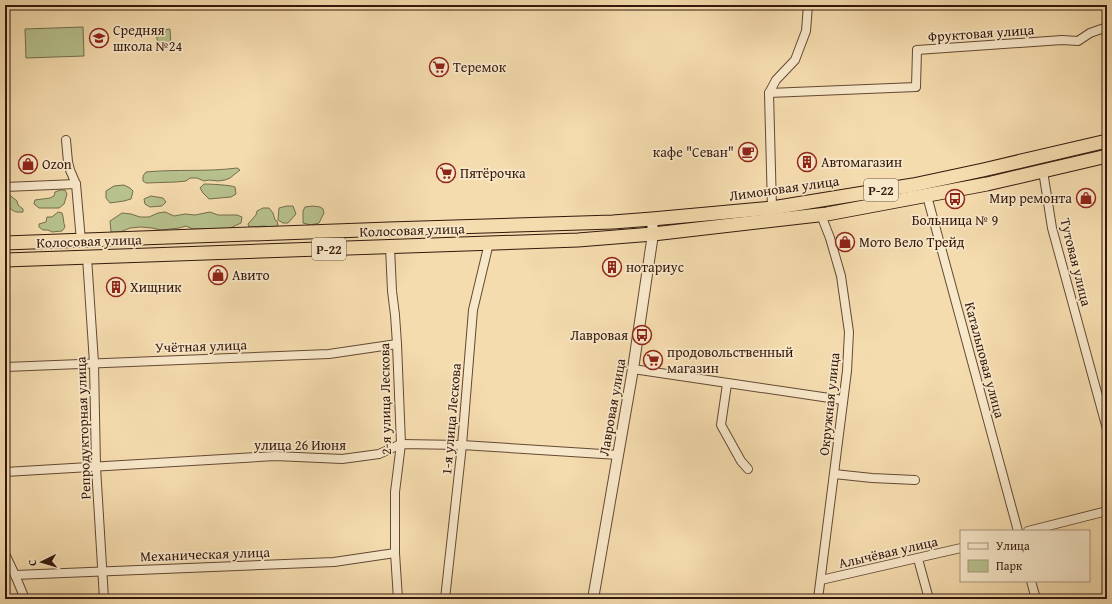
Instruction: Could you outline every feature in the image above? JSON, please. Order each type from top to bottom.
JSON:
[{"type":"highway","name":"Лимоновая улица","points":[[652,219],[772,208],[913,185],[1107,141]]},
{"type":"highway","name":"Р-22","points":[[653,234],[821,215],[987,184],[1107,156]]},
{"type":"highway","name":"Колосовая улица","points":[[5,243],[613,222],[652,219]]},
{"type":"highway","name":"Колосовая улица","points":[[5,260],[578,240],[653,234]]},
{"type":"street","points":[[772,208],[769,93],[776,80],[795,60],[806,31],[808,5]]},
{"type":"street","name":"Фруктовая улица","points":[[769,93],[916,87],[917,50],[1062,40],[1078,41],[1090,33],[1107,27]]},
{"type":"street","points":[[66,140],[68,162],[76,184],[81,241]]},
{"type":"street","name":"Тутовая улица","points":[[1043,171],[1052,228],[1107,429]]},
{"type":"street","points":[[5,187],[76,184]]},
{"type":"street","name":"Катальповая улица","points":[[927,196],[1018,530]]},
{"type":"street","name":"Окружная улица","points":[[818,599],[847,371],[849,332],[841,276],[830,238],[821,215]]},
{"type":"street","name":"Лавровая улица","points":[[593,599],[633,369],[653,234],[652,219]]},
{"type":"street","name":"1-я улица Лескова","points":[[445,599],[462,445],[473,310],[489,243]]},
{"type":"street","name":"2-я улица Лескова","points":[[390,247],[397,344],[401,444],[395,492],[395,553],[398,599]]},
{"type":"street","name":"Репродукторная улица","points":[[87,257],[94,363],[96,467],[104,599]]},
{"type":"street","name":"Учётная улица","points":[[5,368],[329,354],[397,344]]},
{"type":"street","points":[[633,369],[843,400]]},
{"type":"street","points":[[727,384],[721,425],[741,461],[748,469]]},
{"type":"street","name":"улица 26 Июня","points":[[5,472],[275,456],[342,460],[379,454],[401,444],[462,445],[618,455]]},
{"type":"street","points":[[834,474],[915,480]]},
{"type":"street","points":[[1032,530],[1107,511]]},
{"type":"street","name":"Алычёвая улица","points":[[821,580],[960,548]]},
{"type":"street","name":"Механическая улица","points":[[15,575],[334,562],[395,553]]},
{"type":"street","points":[[5,554],[25,599]]},
{"type":"street","points":[[918,559],[929,599]]},
{"type":"street","points":[[1031,582],[1036,599]]},
{"type":"green space","points":[[83,27],[84,56],[26,58],[25,29]]},
{"type":"green space","points":[[170,29],[171,45],[158,46],[156,31]]},
{"type":"green space","points":[[237,168],[240,170],[230,178],[218,181],[204,181],[197,178],[190,178],[186,181],[176,182],[146,183],[143,181],[143,176],[146,172]]},
{"type":"green space","points":[[204,184],[235,187],[236,194],[231,197],[209,199],[200,188]]},
{"type":"green space","points":[[124,185],[133,191],[131,199],[110,203],[106,198],[106,191],[114,186]]},
{"type":"green space","points":[[65,190],[67,194],[64,204],[59,208],[39,208],[34,204],[35,200],[50,198],[54,196],[55,192]]},
{"type":"green space","points":[[5,191],[17,201],[18,205],[23,209],[23,212],[13,210],[5,203]]},
{"type":"green space","points":[[151,196],[163,198],[166,202],[162,206],[150,207],[145,204],[144,199]]},
{"type":"green space","points":[[293,206],[296,214],[288,223],[283,223],[278,220],[279,208]]},
{"type":"green space","points":[[313,206],[323,209],[324,213],[319,223],[311,225],[303,223],[303,211],[305,207]]},
{"type":"green space","points":[[263,208],[269,208],[278,225],[272,229],[265,226],[249,227],[248,224],[256,215],[257,211]]},
{"type":"green space","points":[[58,212],[62,213],[63,217],[65,227],[62,231],[52,232],[43,230],[39,227],[39,224],[46,222],[47,217],[52,217]]},
{"type":"green space","points":[[165,212],[174,216],[185,214],[195,215],[210,212],[218,215],[237,215],[242,217],[241,223],[228,229],[193,229],[186,226],[161,230],[141,227],[130,228],[120,232],[111,232],[110,221],[122,213],[140,217],[149,217]]},
{"type":"place","name":"Средняя школа №24","points":[[99,38]]},
{"type":"place","name":"Теремок","points":[[439,67]]},
{"type":"place","name":"кафе \"Севан\"","points":[[748,152]]},
{"type":"place","name":"Автомагазин","points":[[807,162]]},
{"type":"place","name":"Ozon","points":[[28,164]]},
{"type":"place","name":"Пятёрочка","points":[[446,173]]},
{"type":"place","name":"Мир ремонта","points":[[1086,198]]},
{"type":"place","name":"Больница № 9","points":[[955,199]]},
{"type":"place","name":"Мото Вело Трейд","points":[[845,242]]},
{"type":"place","name":"нотариус","points":[[612,267]]},
{"type":"place","name":"Авито","points":[[218,275]]},
{"type":"place","name":"Хищник","points":[[116,287]]},
{"type":"place","name":"Лавровая","points":[[642,335]]},
{"type":"place","name":"продовольственный магазин","points":[[653,360]]}]
